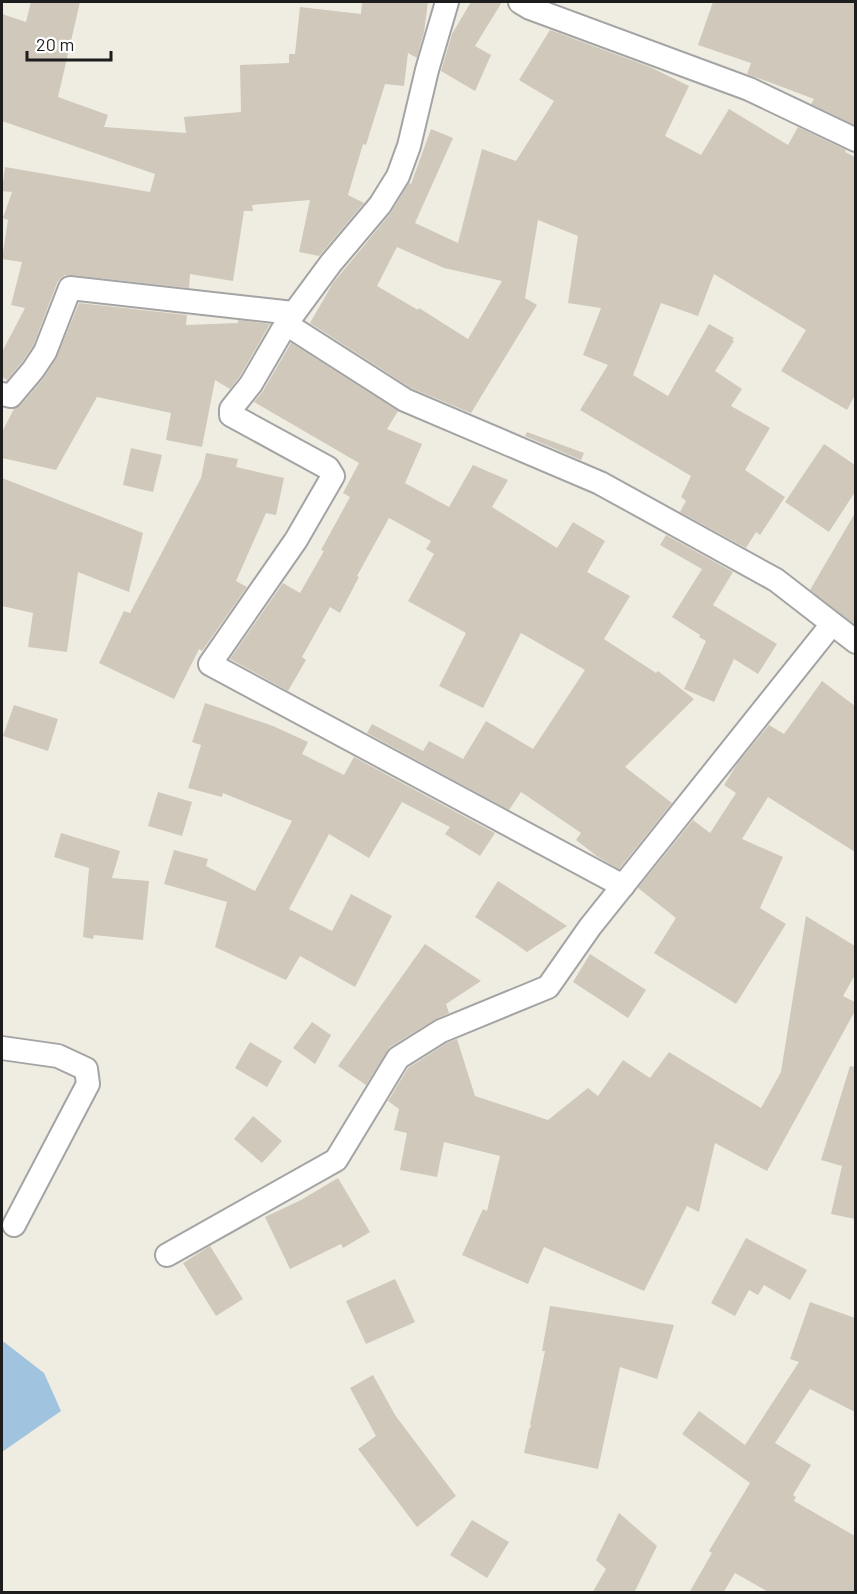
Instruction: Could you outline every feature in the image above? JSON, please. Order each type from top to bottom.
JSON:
[{"type":"street","points":[[447,2],[427,70],[409,146],[398,176],[380,205],[331,263],[290,319],[250,384],[231,409],[231,415],[328,468],[333,476],[296,540],[210,664],[623,886]]},
{"type":"street","points":[[520,2],[530,8],[749,89],[855,140]]},
{"type":"street","points":[[2,394],[11,396],[45,352],[70,288],[290,319],[405,400],[600,483],[776,580],[855,642]]},
{"type":"street","points":[[167,1255],[336,1160],[398,1058],[441,1031],[548,987],[590,927],[832,624]]},
{"type":"street","points":[[2,1048],[58,1056],[86,1069],[88,1084],[14,1225]]},
{"type":"water","points":[[2,1342],[44,1373],[61,1411],[2,1452]]},
{"type":"building","points":[[31,2],[80,2],[58,97],[108,115],[104,127],[186,133],[184,117],[241,112],[240,65],[289,63],[289,54],[295,54],[300,7],[361,14],[362,2],[428,2],[424,32],[417,58],[408,53],[404,86],[385,84],[366,145],[363,144],[348,195],[364,203],[319,256],[299,252],[310,200],[252,205],[253,211],[244,211],[233,281],[190,274],[189,288],[65,275],[57,283],[33,346],[7,380],[2,377],[2,352],[25,308],[11,305],[22,262],[2,259],[8,220],[3,218],[12,192],[2,191],[5,167],[150,192],[155,174],[2,121],[2,14],[26,22]]},
{"type":"building","points":[[471,2],[502,2],[475,46],[491,55],[475,91],[441,71],[452,34]]},
{"type":"building","points":[[713,2],[855,2],[855,125],[811,104],[814,99],[747,74],[751,63],[698,45]]},
{"type":"building","points":[[550,30],[650,67],[689,86],[665,136],[701,155],[729,109],[788,145],[798,127],[846,150],[845,152],[855,157],[855,395],[847,410],[781,371],[806,330],[714,274],[698,316],[661,303],[633,375],[668,396],[709,324],[734,338],[715,371],[742,389],[731,406],[770,428],[745,470],[785,497],[760,535],[756,532],[746,548],[680,512],[686,501],[681,497],[691,476],[580,410],[608,365],[583,355],[601,308],[568,303],[578,236],[538,220],[525,298],[537,305],[471,413],[411,388],[310,323],[333,283],[390,214],[409,183],[411,184],[431,129],[453,138],[415,223],[458,243],[482,149],[516,161],[554,101],[519,80]],"holes":[[[397,247],[444,268],[502,281],[468,339],[419,308],[418,310],[377,286]]]},
{"type":"building","points":[[79,303],[187,315],[186,325],[238,323],[238,320],[270,324],[230,389],[215,380],[202,447],[166,440],[171,413],[97,397],[56,470],[2,458],[2,432],[14,409],[21,405],[43,379],[56,359]]},
{"type":"building","points":[[291,343],[398,411],[387,429],[422,444],[405,483],[449,507],[473,465],[508,480],[492,507],[557,548],[573,522],[605,541],[587,572],[630,596],[604,639],[656,673],[658,671],[694,699],[625,767],[672,803],[619,869],[576,840],[581,833],[521,792],[509,810],[367,733],[372,724],[423,751],[429,741],[463,759],[486,721],[533,749],[585,670],[521,633],[483,708],[439,686],[466,633],[408,601],[434,554],[426,549],[431,541],[389,518],[357,576],[359,577],[340,613],[330,607],[302,657],[306,660],[288,691],[230,659],[283,583],[300,593],[324,551],[321,550],[350,497],[343,493],[359,463],[254,402]]},
{"type":"building","points":[[527,432],[584,453],[581,460],[525,436]]},
{"type":"building","points":[[824,444],[855,465],[855,492],[829,532],[785,502]]},
{"type":"building","points":[[131,448],[162,455],[153,492],[123,485]]},
{"type":"building","points":[[206,453],[238,459],[236,467],[284,478],[276,515],[266,513],[236,581],[247,587],[202,651],[199,649],[174,699],[99,663],[124,611],[130,613],[201,478]]},
{"type":"building","points":[[2,478],[143,533],[129,592],[78,572],[67,652],[28,647],[33,613],[2,606]]},
{"type":"building","points":[[855,513],[855,625],[810,590]]},
{"type":"building","points":[[666,535],[733,572],[713,605],[777,644],[758,674],[734,659],[714,702],[684,689],[706,641],[672,617],[702,569],[660,545]]},
{"type":"building","points":[[822,681],[855,706],[855,852],[768,797],[742,839],[783,857],[760,908],[786,924],[736,1004],[654,953],[676,918],[638,888],[693,820],[710,833],[736,793],[724,785],[737,764],[769,725],[784,734]]},
{"type":"building","points":[[205,703],[273,726],[308,742],[302,754],[344,775],[354,757],[495,833],[480,856],[445,834],[450,827],[402,802],[369,858],[329,834],[289,909],[332,931],[351,894],[392,916],[355,987],[300,956],[286,980],[215,947],[227,902],[164,884],[174,850],[208,859],[206,866],[255,891],[292,821],[223,793],[222,797],[188,788],[201,745],[192,742]]},
{"type":"building","points":[[14,705],[58,719],[48,751],[3,736]]},
{"type":"building","points":[[158,792],[192,802],[182,836],[148,826]]},
{"type":"building","points":[[61,833],[120,851],[112,878],[149,881],[143,940],[94,935],[93,939],[83,937],[89,868],[54,857]]},
{"type":"building","points":[[498,881],[567,926],[527,952],[475,917]]},
{"type":"building","points":[[806,916],[855,946],[855,975],[843,996],[855,1002],[855,1011],[767,1171],[715,1143],[699,1212],[687,1206],[644,1291],[544,1247],[528,1284],[462,1255],[483,1209],[487,1211],[500,1156],[444,1142],[437,1177],[400,1170],[407,1133],[394,1130],[399,1109],[388,1101],[408,1068],[457,1039],[475,1096],[548,1120],[588,1088],[598,1096],[623,1060],[650,1078],[669,1052],[761,1108],[781,1072]]},
{"type":"building","points":[[425,944],[481,981],[446,1004],[449,1013],[390,1047],[366,1085],[338,1066]]},
{"type":"building","points":[[590,954],[646,990],[628,1018],[573,982]]},
{"type":"building","points":[[312,1022],[331,1035],[315,1064],[293,1048]]},
{"type":"building","points":[[250,1042],[282,1061],[267,1087],[235,1068]]},
{"type":"building","points":[[850,1066],[855,1067],[855,1219],[831,1214],[842,1166],[821,1160]]},
{"type":"building","points":[[253,1116],[282,1141],[262,1163],[234,1139]]},
{"type":"building","points":[[338,1178],[370,1232],[343,1248],[341,1244],[290,1269],[265,1217],[301,1200]]},
{"type":"building","points":[[746,1238],[807,1270],[790,1300],[764,1285],[758,1295],[749,1290],[735,1316],[711,1303]]},
{"type":"building","points":[[210,1246],[243,1299],[216,1316],[183,1263]]},
{"type":"building","points":[[395,1279],[415,1322],[366,1344],[346,1301]]},
{"type":"building","points":[[810,1302],[855,1318],[855,1412],[810,1389],[775,1443],[811,1465],[793,1495],[796,1497],[794,1501],[855,1536],[855,1593],[770,1593],[735,1573],[723,1593],[689,1593],[712,1553],[709,1551],[750,1483],[682,1434],[699,1411],[745,1445],[799,1362],[790,1359]]},
{"type":"building","points":[[550,1306],[674,1325],[657,1379],[620,1367],[598,1469],[524,1453],[545,1351],[542,1351]]},
{"type":"building","points":[[373,1375],[395,1415],[456,1496],[417,1527],[358,1449],[376,1436],[350,1388]]},
{"type":"building","points":[[619,1513],[657,1546],[634,1593],[592,1593],[606,1569],[596,1560]]},
{"type":"building","points":[[472,1520],[509,1542],[487,1578],[450,1555]]}]
